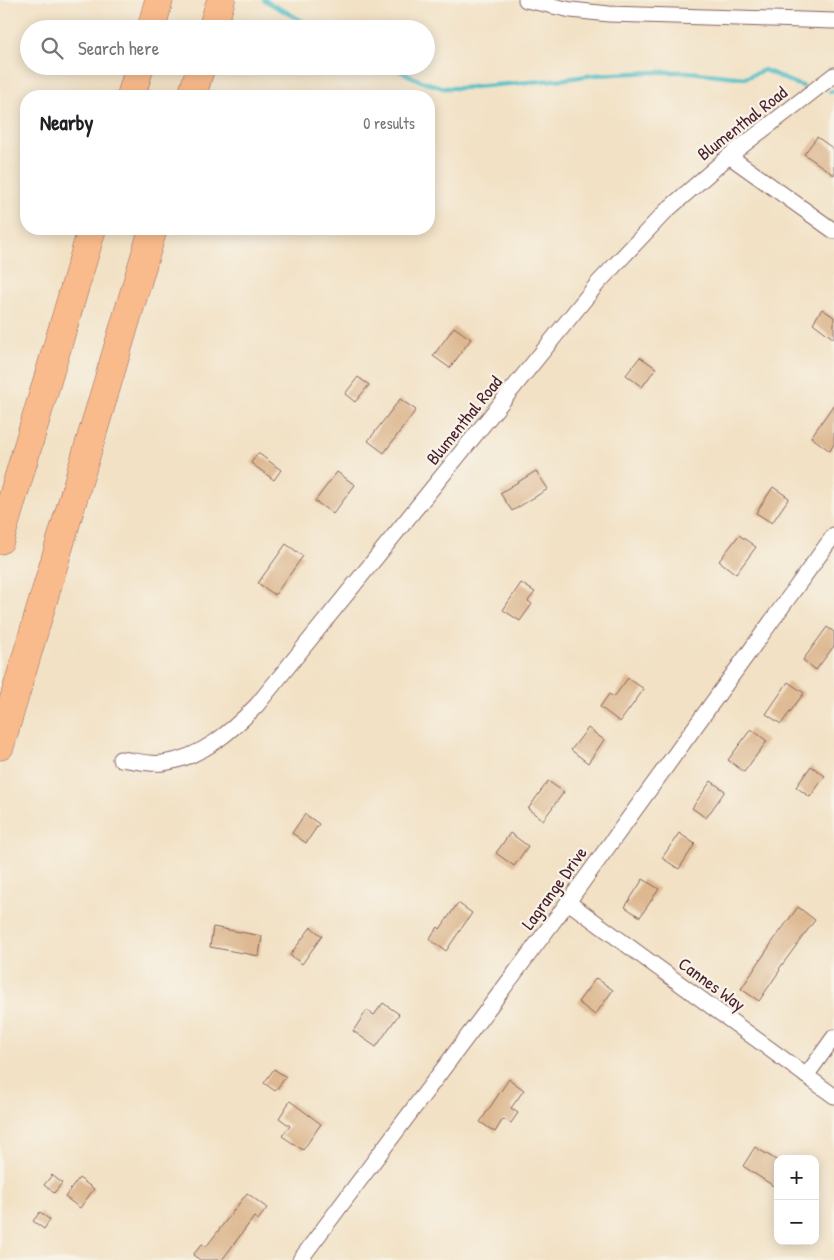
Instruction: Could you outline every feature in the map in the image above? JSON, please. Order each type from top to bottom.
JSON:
[{"type":"highway","points":[[153,20],[159,0]]},
{"type":"highway","points":[[214,20],[220,0]]},
{"type":"highway","points":[[133,90],[137,75]]},
{"type":"highway","points":[[194,90],[198,75]]},
{"type":"highway","points":[[0,540],[90,235]]},
{"type":"highway","points":[[0,746],[151,235]]},
{"type":"street","points":[[526,0],[571,10],[609,14],[834,21]]},
{"type":"street","name":"Blumenthal Road","points":[[120,759],[162,764],[184,757],[207,748],[246,716],[291,664],[598,284],[670,207],[729,156],[834,74]]},
{"type":"street","points":[[729,156],[834,231]]},
{"type":"street","name":"Lagrange Drive","points":[[300,1260],[568,902],[834,535]]},
{"type":"street","name":"Cannes Way","points":[[568,902],[834,1096]]},
{"type":"street","points":[[806,1076],[834,1037]]},
{"type":"building","points":[[817,137],[834,149],[834,175],[804,154]]},
{"type":"building","points":[[822,309],[834,317],[834,339],[813,323]]},
{"type":"building","points":[[454,327],[471,339],[450,368],[433,356]]},
{"type":"building","points":[[640,357],[656,368],[642,387],[626,375]]},
{"type":"building","points":[[358,377],[369,385],[355,402],[345,394]]},
{"type":"building","points":[[400,399],[416,410],[384,453],[368,441]]},
{"type":"building","points":[[834,404],[834,444],[830,451],[811,437]]},
{"type":"building","points":[[258,453],[281,470],[274,480],[251,463]]},
{"type":"building","points":[[536,471],[548,489],[512,511],[500,493]]},
{"type":"building","points":[[337,472],[355,485],[333,514],[315,501]]},
{"type":"building","points":[[773,487],[789,498],[772,523],[756,513]]},
{"type":"building","points":[[739,535],[756,547],[736,574],[719,561]]},
{"type":"building","points":[[286,544],[303,556],[275,595],[258,583]]},
{"type":"building","points":[[521,583],[535,592],[528,601],[532,604],[520,621],[503,610]]},
{"type":"building","points":[[827,627],[834,632],[834,646],[816,670],[803,660]]},
{"type":"building","points":[[628,678],[644,689],[620,722],[600,707],[609,694],[614,697]]},
{"type":"building","points":[[788,682],[804,693],[781,724],[766,714]]},
{"type":"building","points":[[588,728],[604,740],[588,763],[571,750]]},
{"type":"building","points":[[751,729],[767,741],[744,772],[728,760]]},
{"type":"building","points":[[811,766],[825,776],[810,797],[796,787]]},
{"type":"building","points":[[548,781],[564,792],[543,820],[528,809]]},
{"type":"building","points":[[711,781],[725,791],[706,818],[692,808]]},
{"type":"building","points":[[305,814],[319,824],[306,843],[292,833]]},
{"type":"building","points":[[510,833],[528,846],[514,866],[496,853]]},
{"type":"building","points":[[679,833],[695,844],[679,869],[662,858]]},
{"type":"building","points":[[643,879],[659,889],[640,917],[625,907]]},
{"type":"building","points":[[458,903],[472,913],[446,951],[429,939],[438,927],[440,929]]},
{"type":"building","points":[[798,907],[815,920],[779,969],[759,1001],[741,989]]},
{"type":"building","points":[[213,927],[262,936],[259,956],[210,947]]},
{"type":"building","points":[[311,927],[322,936],[302,964],[290,955]]},
{"type":"building","points":[[596,978],[613,990],[595,1015],[578,1002]]},
{"type":"building","points":[[383,1003],[399,1014],[376,1047],[353,1031],[367,1010],[374,1015]]},
{"type":"building","points":[[274,1069],[286,1077],[275,1091],[264,1083]]},
{"type":"building","points":[[509,1079],[524,1090],[511,1108],[518,1113],[511,1123],[503,1119],[495,1132],[480,1122]]},
{"type":"building","points":[[290,1101],[321,1124],[303,1150],[282,1136],[290,1126],[279,1118]]},
{"type":"building","points":[[755,1147],[774,1159],[774,1186],[743,1166]]},
{"type":"building","points":[[52,1175],[62,1183],[54,1193],[44,1185]]},
{"type":"building","points":[[79,1178],[94,1189],[80,1208],[65,1197]]},
{"type":"building","points":[[247,1193],[267,1208],[258,1220],[254,1217],[222,1260],[200,1260],[193,1255],[202,1244],[206,1247]]},
{"type":"building","points":[[40,1212],[50,1220],[44,1229],[33,1221]]},
{"type":"waterway","points":[[264,0],[301,20]]},
{"type":"waterway","points":[[408,75],[444,88],[462,88],[594,75],[655,72],[689,72],[745,78],[764,70],[803,86]]},
{"type":"waterway","points":[[830,92],[834,91]]}]
